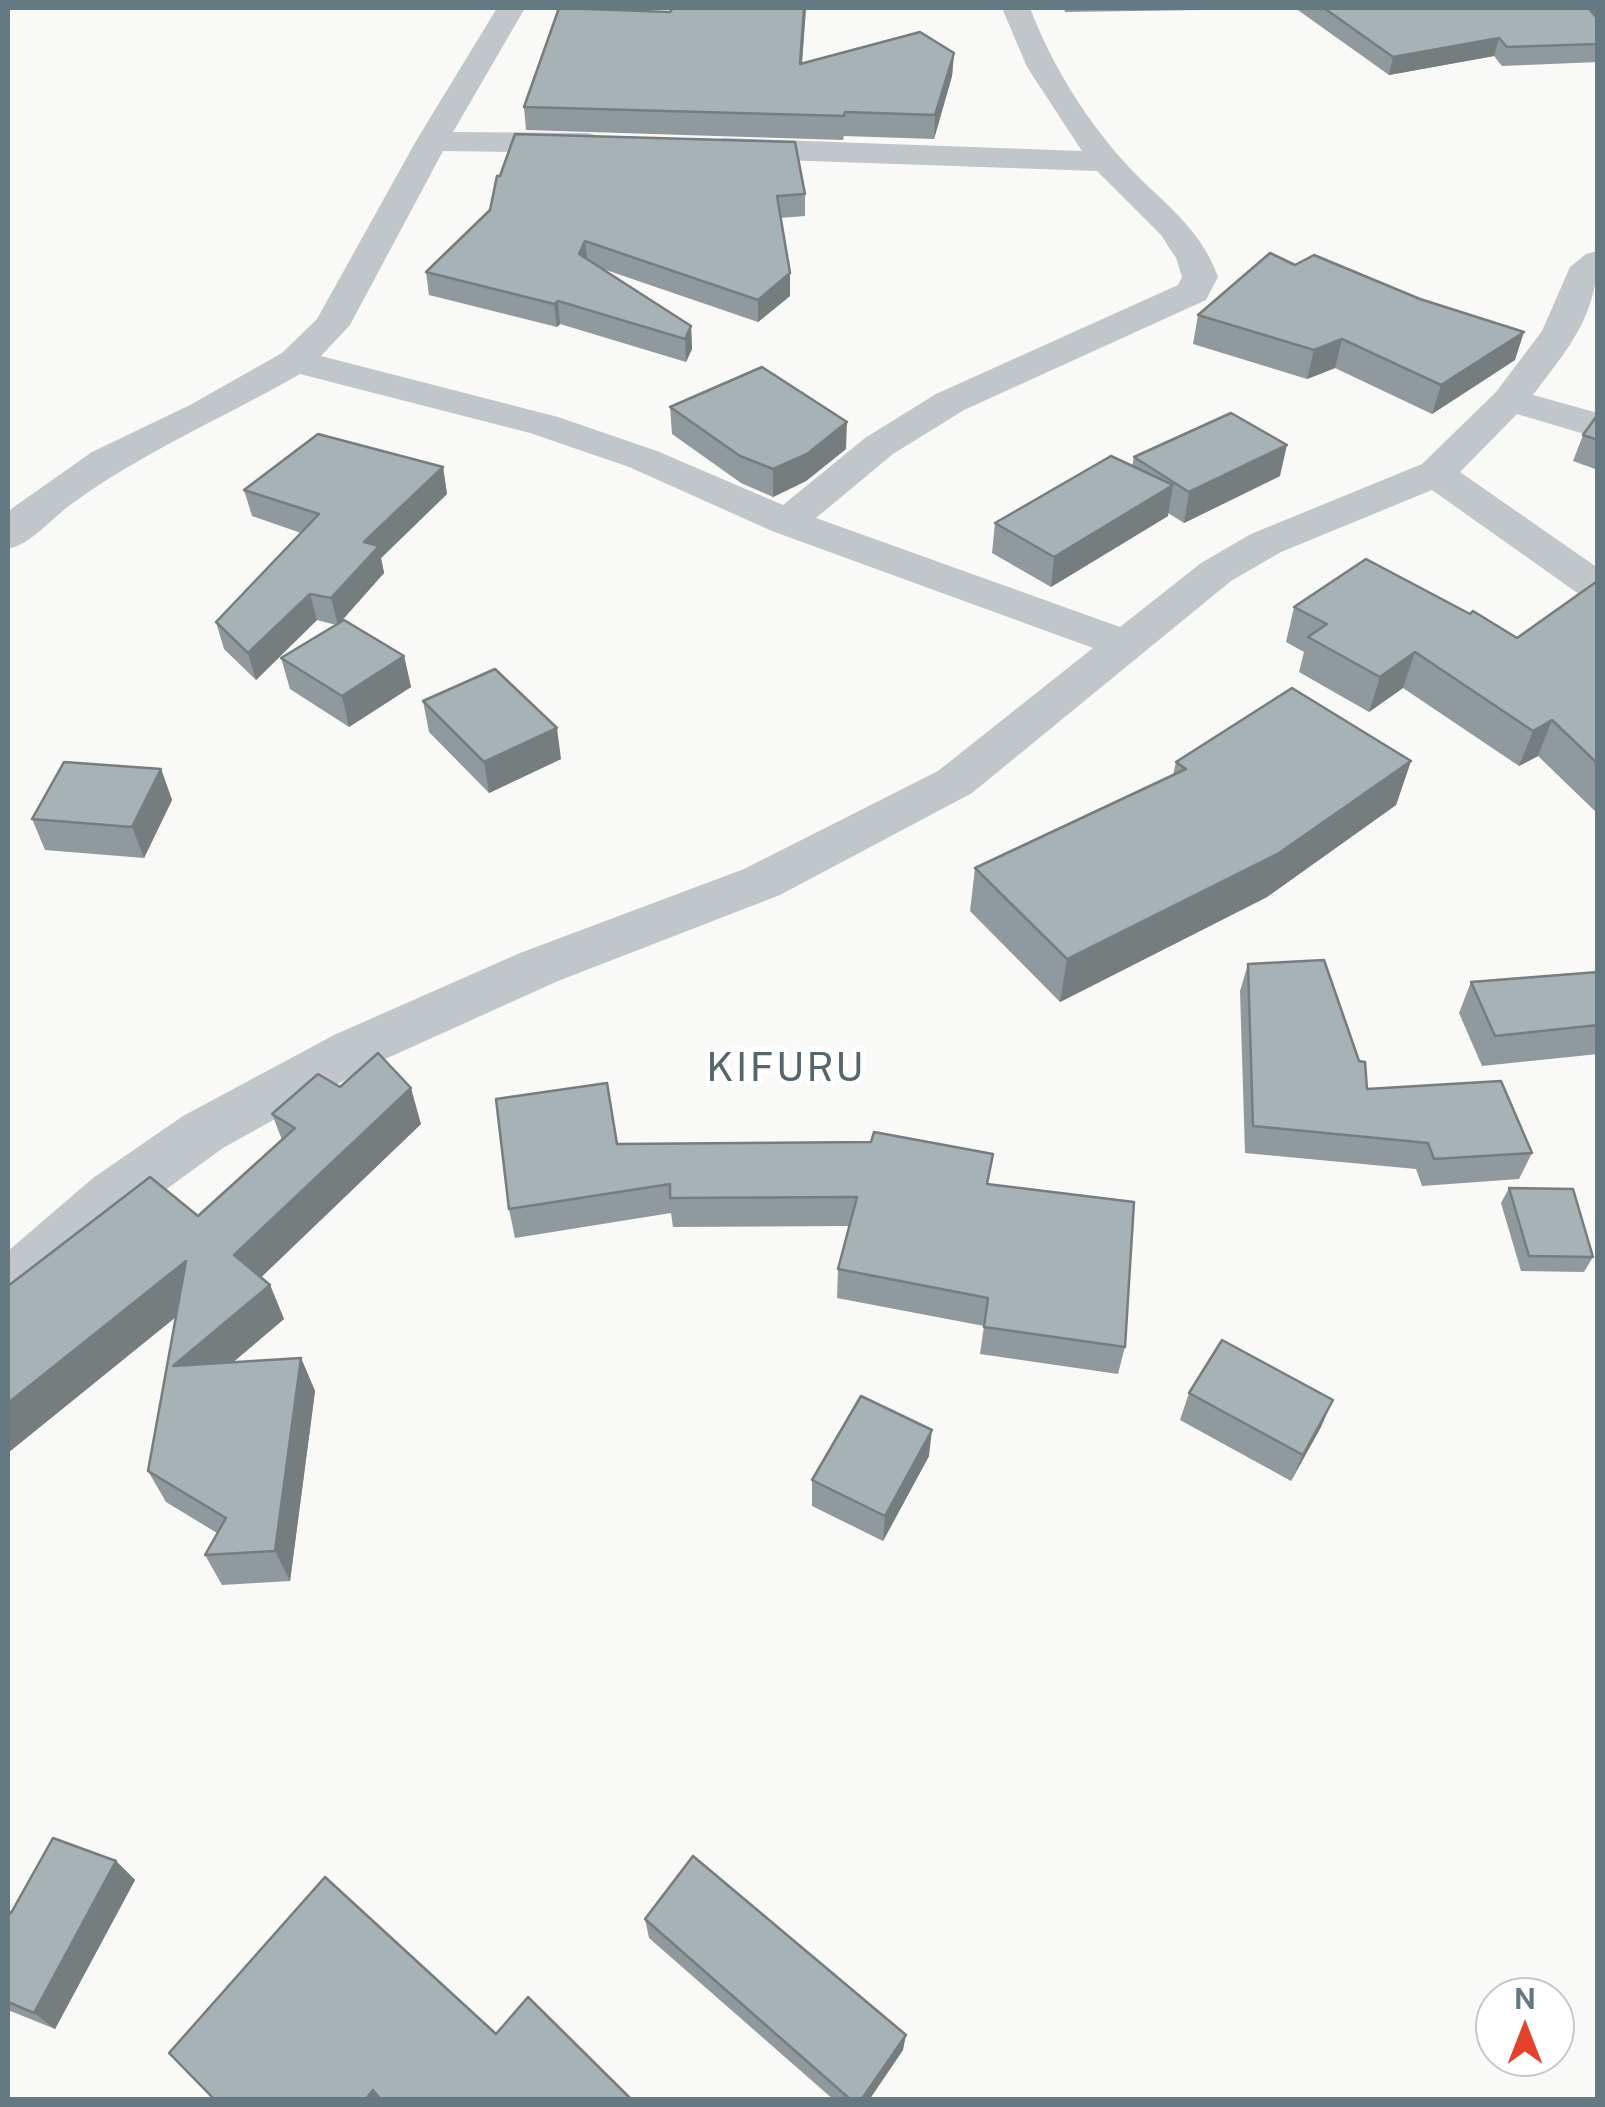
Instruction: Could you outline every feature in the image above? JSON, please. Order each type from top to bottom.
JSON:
[{"type":"street","points":[[8,537],[26,518],[106,460],[204,413],[295,361],[332,324],[432,141],[511,8]]},
{"type":"street","points":[[787,522],[879,446],[950,402],[1193,292],[1200,277],[1195,252],[1179,232],[1106,162],[1026,40],[1016,8]]},
{"type":"street","points":[[432,141],[625,144]]},
{"type":"street","points":[[699,147],[1106,162]]},
{"type":"street","points":[[8,1287],[114,1195],[203,1132],[353,1050],[539,967],[762,882],[955,782],[1216,572],[1249,552],[1436,473],[1510,400],[1560,332],[1583,275],[1598,261]]},
{"type":"street","points":[[295,361],[544,424],[642,459],[787,522],[1128,645]]},
{"type":"street","points":[[1510,400],[1598,426]]},
{"type":"street","points":[[1436,473],[1598,588]]},
{"type":"building","points":[[559,8],[670,12],[673,8],[804,8],[800,64],[920,32],[954,53],[935,115],[524,107]]},
{"type":"building","points":[[1324,8],[1588,8],[1598,19],[1598,44],[1507,47],[1499,38],[1393,57]]},
{"type":"building","points":[[515,134],[795,142],[805,194],[777,196],[790,273],[758,300],[585,241],[579,254],[691,326],[685,339],[558,301],[554,304],[426,272],[490,210],[497,176]]},
{"type":"building","points":[[1270,253],[1295,265],[1314,255],[1420,299],[1524,332],[1441,385],[1342,339],[1314,350],[1198,315]]},
{"type":"building","points":[[762,367],[847,422],[807,454],[773,469],[740,456],[670,407]]},
{"type":"building","points":[[1231,413],[1287,445],[1189,492],[1134,457]]},
{"type":"building","points":[[1598,414],[1598,440],[1583,435]]},
{"type":"building","points":[[318,434],[443,467],[364,542],[379,546],[331,598],[310,594],[248,653],[216,622],[319,514],[244,490]]},
{"type":"building","points":[[1111,456],[1173,485],[1054,557],[995,523]]},
{"type":"building","points":[[1366,559],[1470,614],[1473,611],[1517,638],[1598,583],[1598,764],[1552,720],[1533,731],[1415,652],[1380,677],[1308,637],[1327,624],[1294,607]]},
{"type":"building","points":[[344,620],[404,656],[342,696],[281,658]]},
{"type":"building","points":[[495,669],[557,728],[484,762],[423,701]]},
{"type":"building","points":[[1292,688],[1411,761],[1279,853],[1067,959],[975,868],[1186,769],[1176,762]]},
{"type":"building","points":[[64,762],[161,769],[132,827],[32,819]]},
{"type":"building","points":[[1324,960],[1359,1061],[1365,1062],[1367,1089],[1501,1081],[1532,1153],[1434,1159],[1428,1143],[1253,1126],[1248,964]]},
{"type":"building","points":[[1598,972],[1598,1025],[1495,1036],[1471,982]]},
{"type":"building","points":[[378,1053],[411,1088],[234,1255],[270,1285],[173,1366],[301,1358],[275,1551],[205,1555],[226,1518],[148,1471],[186,1261],[8,1403],[8,1286],[150,1177],[198,1216],[295,1128],[272,1114],[318,1074],[340,1087]]},
{"type":"building","points":[[607,1083],[617,1144],[871,1142],[874,1132],[993,1154],[987,1184],[1134,1202],[1125,1347],[984,1327],[988,1298],[838,1269],[857,1197],[670,1198],[670,1184],[509,1209],[496,1099]]},
{"type":"building","points":[[1509,1188],[1573,1189],[1593,1257],[1529,1256]]},
{"type":"building","points":[[1222,1340],[1333,1400],[1303,1455],[1189,1393]]},
{"type":"building","points":[[861,1396],[932,1430],[885,1516],[812,1480]]},
{"type":"building","points":[[53,1838],[116,1861],[34,2013],[8,2002],[8,1911],[11,1913]]},
{"type":"building","points":[[693,1856],[906,2035],[861,2100],[851,2100],[645,1919]]},
{"type":"building","points":[[325,1877],[496,2034],[528,1997],[632,2100],[381,2100],[373,2090],[365,2100],[215,2100],[169,2053]]},
{"type":"district","name":"KIFURU","points":[[786,1069]]}]
